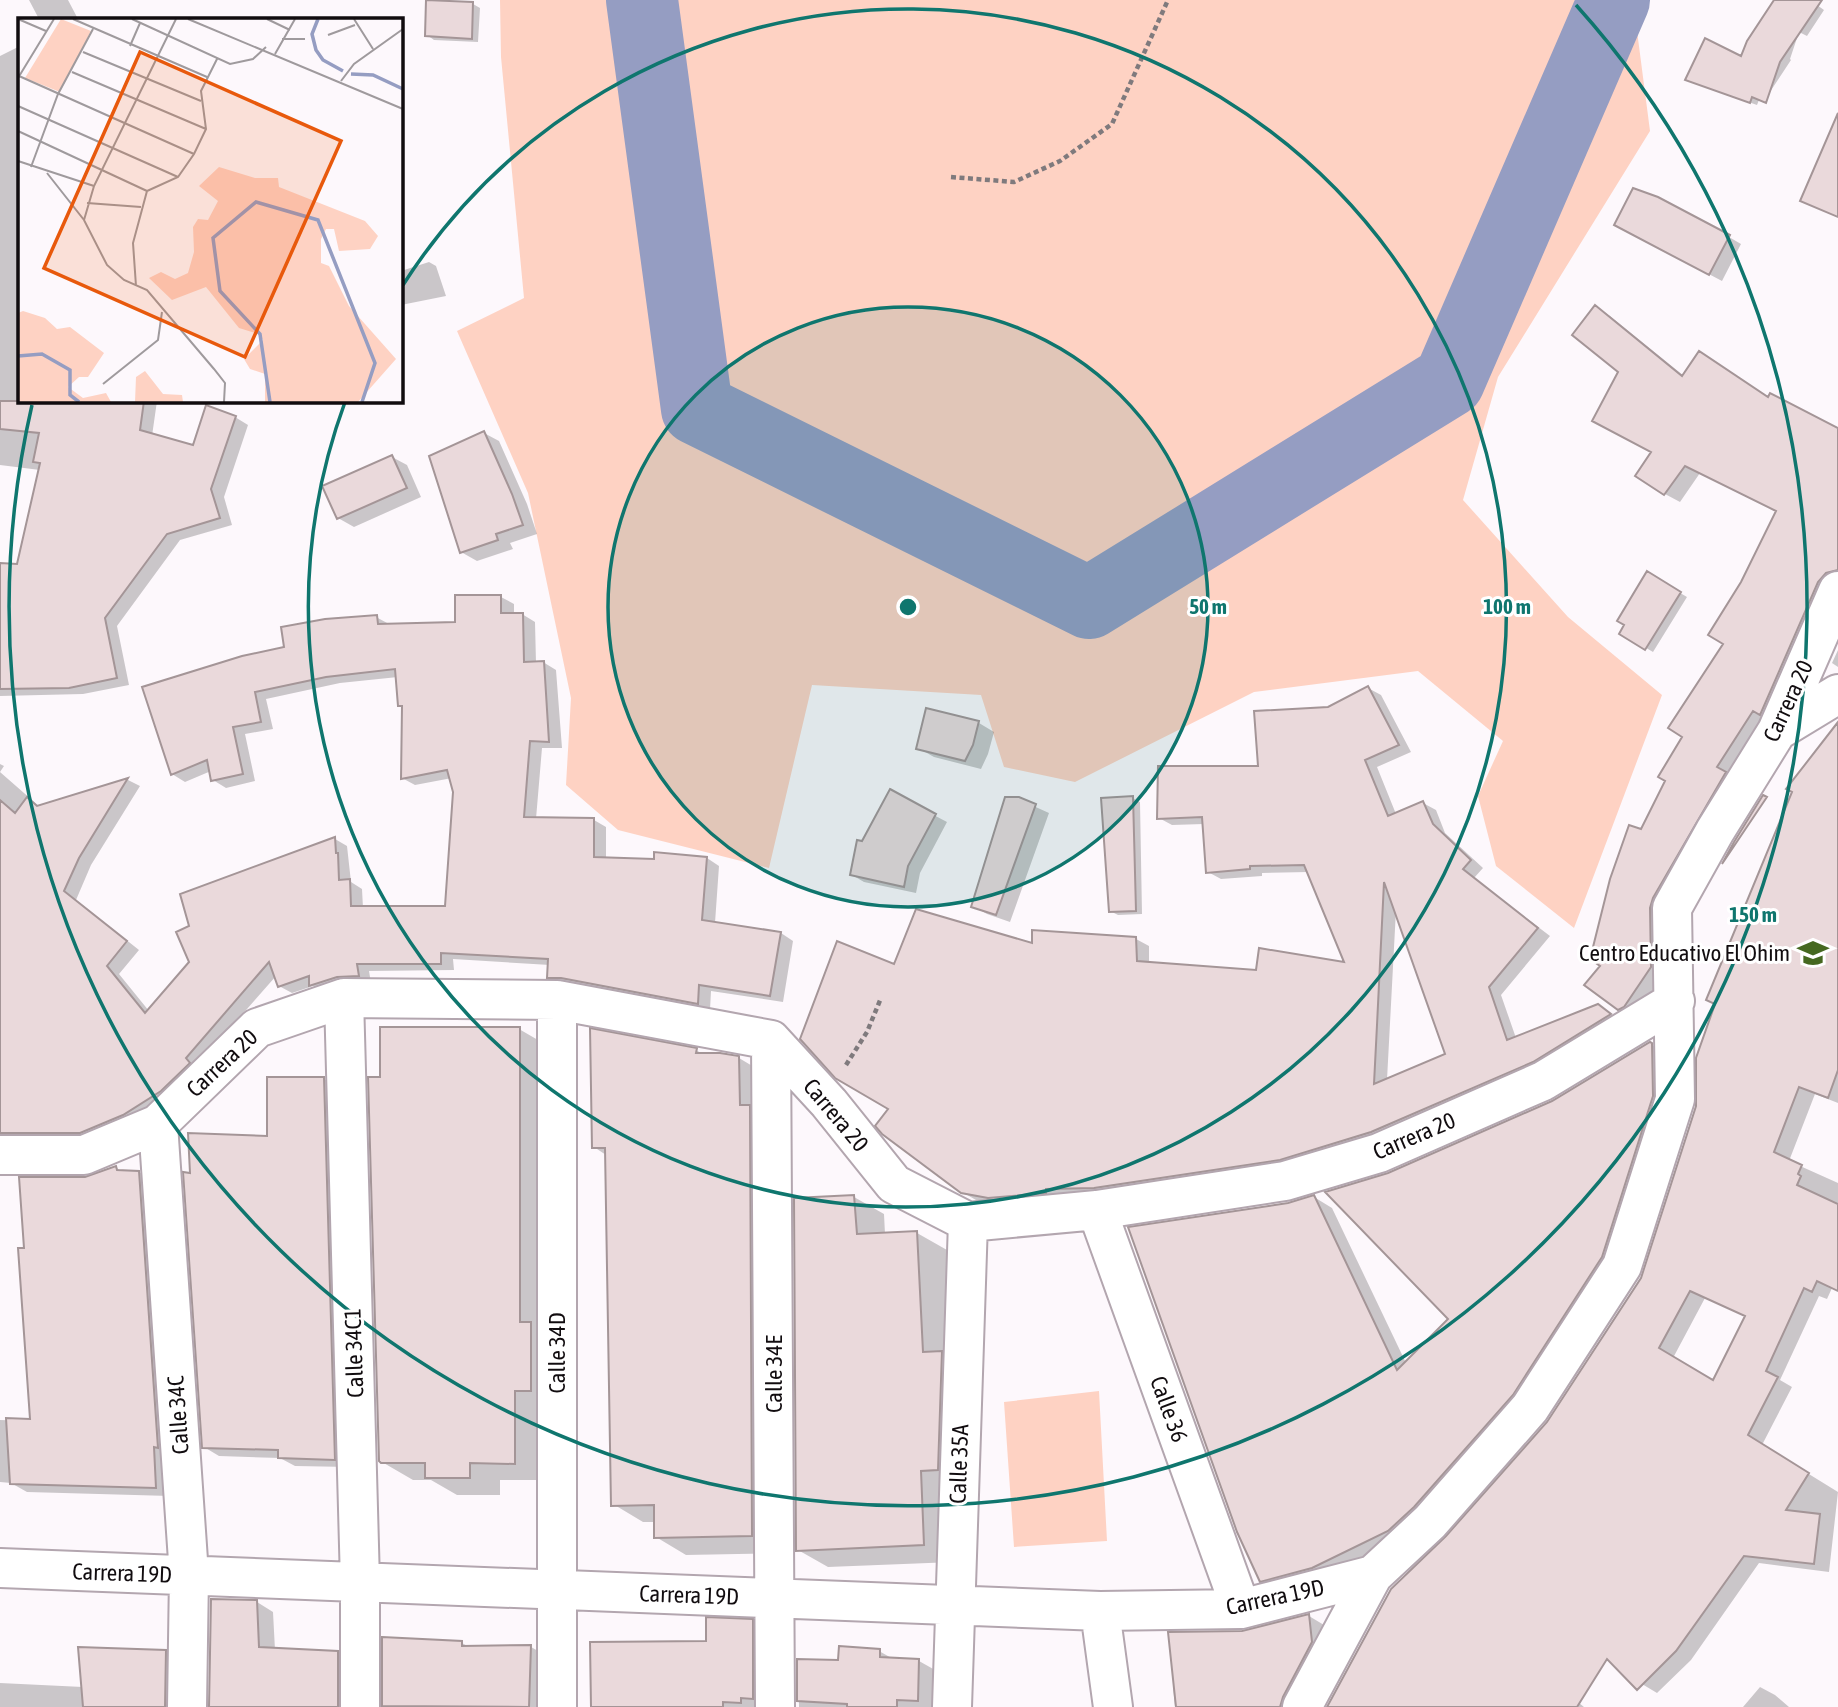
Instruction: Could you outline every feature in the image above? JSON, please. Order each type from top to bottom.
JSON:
[{"type":"street","name":"Carrera 20","points":[[1373,1575],[1430,1522],[1530,1408],[1622,1266],[1675,1099],[1672,908],[1715,831],[1777,731],[1838,591]]},
{"type":"street","points":[[1777,731],[1838,694]]},
{"type":"street","name":"Carrera 20","points":[[0,1155],[84,1155],[158,1124],[257,1028],[344,998],[558,1000],[771,1040],[829,1104],[894,1184],[968,1222],[1097,1210],[1285,1181],[1379,1153],[1543,1081],[1675,1001]]},
{"type":"street","name":"Calle 34C1","points":[[344,998],[360,1582],[360,1707]]},
{"type":"street","name":"Calle 34D","points":[[557,1707],[558,1000]]},
{"type":"street","name":"Calle 34E","points":[[771,1040],[775,1707]]},
{"type":"street","name":"Calle 34C","points":[[158,1124],[189,1575],[187,1707]]},
{"type":"street","name":"Calle 36","points":[[1097,1210],[1241,1609]]},
{"type":"street","name":"Calle 35A","points":[[952,1707],[968,1222]]},
{"type":"street","name":"Carrera 19D","points":[[0,1568],[1100,1611],[1241,1609],[1373,1575]]},
{"type":"street","points":[[1302,1707],[1373,1575]]},
{"type":"street","points":[[1100,1611],[1113,1707]]},
{"type":"path","points":[[951,177],[1014,182],[1060,162],[1112,124],[1168,0]]},
{"type":"shaded area","points":[[500,0],[1633,0],[1650,131],[1498,377],[1463,500],[1568,617],[1662,695],[1574,928],[1496,866],[1478,796],[1503,741],[1418,671],[1254,692],[1075,782],[1004,767],[981,695],[812,685],[769,868],[618,830],[566,785],[571,698],[528,493],[457,331],[524,298],[501,57]]},
{"type":"shaded area","points":[[1099,1391],[1107,1541],[1014,1547],[1004,1402]]},
{"type":"building","points":[[426,0],[473,2],[472,39],[425,36]]},
{"type":"building","points":[[1774,0],[1822,0],[1780,62],[1766,103],[1752,97],[1750,103],[1685,80],[1705,38],[1741,56],[1747,41]]},
{"type":"building","points":[[1838,113],[1838,217],[1800,201]]},
{"type":"building","points":[[1633,188],[1658,197],[1730,235],[1709,275],[1614,225]]},
{"type":"building","points":[[1595,305],[1682,376],[1699,351],[1768,397],[1770,393],[1838,428],[1838,570],[1826,573],[1818,582],[1760,715],[1753,711],[1717,767],[1726,772],[1653,898],[1650,908],[1651,967],[1624,1007],[1618,1010],[1584,985],[1600,966],[1590,959],[1610,879],[1629,825],[1641,829],[1665,781],[1658,777],[1682,737],[1668,728],[1723,644],[1708,635],[1741,582],[1776,511],[1685,466],[1664,495],[1635,476],[1651,452],[1592,421],[1618,372],[1572,335]]},
{"type":"building","points":[[0,401],[144,402],[140,430],[193,445],[206,405],[236,416],[211,489],[220,518],[167,534],[105,618],[117,678],[69,688],[0,689],[0,563],[17,564],[40,463],[33,462],[39,433],[0,429]]},
{"type":"building","points":[[484,431],[523,525],[496,534],[498,540],[460,553],[429,456]]},
{"type":"building","points":[[392,455],[407,488],[337,519],[322,486]]},
{"type":"building","points":[[1647,571],[1681,592],[1645,650],[1619,634],[1624,625],[1617,621]]},
{"type":"building","points":[[455,595],[501,595],[501,613],[523,613],[524,662],[544,661],[549,742],[530,741],[524,817],[594,818],[594,857],[654,859],[654,852],[707,857],[702,920],[781,932],[770,996],[699,985],[698,1004],[561,978],[547,978],[548,959],[441,953],[441,964],[357,964],[359,976],[337,977],[309,986],[309,976],[278,987],[269,962],[186,1058],[190,1063],[161,1091],[123,1115],[80,1133],[0,1133],[0,800],[15,813],[27,797],[37,806],[128,778],[79,858],[64,891],[127,941],[107,966],[145,1013],[189,962],[176,932],[189,926],[180,894],[335,837],[339,880],[350,879],[351,906],[445,906],[453,792],[447,770],[401,779],[402,706],[398,706],[395,669],[326,677],[255,692],[261,722],[233,727],[243,774],[211,781],[207,760],[171,775],[142,687],[242,656],[284,647],[281,627],[325,619],[377,615],[378,624],[455,622]]},
{"type":"building","points":[[1368,686],[1399,745],[1365,760],[1388,816],[1423,801],[1433,824],[1471,860],[1463,869],[1538,928],[1489,987],[1507,1040],[1598,1004],[1611,1014],[1533,1062],[1371,1132],[1280,1160],[1094,1188],[1046,1189],[1046,1193],[988,1198],[961,1193],[882,1134],[875,1126],[888,1109],[835,1078],[800,1039],[837,941],[894,964],[916,909],[1032,943],[1032,930],[1136,937],[1137,961],[1256,970],[1259,948],[1344,962],[1304,865],[1250,866],[1250,869],[1206,873],[1202,817],[1157,819],[1158,766],[1258,766],[1254,711],[1328,707]],"holes":[[[1384,882],[1445,1054],[1374,1084]]]},
{"type":"building","points":[[926,708],[979,721],[973,745],[965,761],[916,749]]},
{"type":"building","points":[[1838,722],[1838,1070],[1828,1098],[1799,1087],[1774,1152],[1802,1165],[1797,1185],[1838,1204],[1838,1291],[1817,1281],[1812,1292],[1804,1288],[1766,1371],[1778,1377],[1748,1435],[1809,1473],[1786,1510],[1820,1514],[1814,1564],[1744,1556],[1676,1651],[1637,1690],[1607,1659],[1577,1707],[1327,1707],[1391,1589],[1446,1536],[1547,1422],[1641,1278],[1696,1106],[1696,1058],[1715,1004],[1706,1000],[1792,792],[1786,789]],"holes":[[[1690,1291],[1745,1316],[1713,1380],[1659,1348]]]},
{"type":"building","points":[[890,789],[936,814],[908,866],[904,887],[850,875],[857,840],[862,841]]},
{"type":"building","points":[[1763,795],[1767,797],[1722,864],[1734,842]]},
{"type":"building","points":[[1133,796],[1136,911],[1109,912],[1101,798]]},
{"type":"building","points":[[1005,797],[1019,797],[1036,804],[996,915],[971,907]]},
{"type":"building","points":[[380,1027],[520,1027],[520,1322],[531,1322],[531,1391],[515,1391],[515,1464],[470,1463],[470,1478],[425,1478],[425,1463],[379,1461],[368,1077],[380,1077]]},
{"type":"building","points":[[590,1028],[697,1048],[696,1053],[739,1056],[740,1105],[750,1105],[752,1536],[654,1538],[654,1505],[611,1506],[605,1148],[592,1148]]},
{"type":"building","points":[[1650,1042],[1653,1096],[1602,1257],[1513,1395],[1414,1507],[1388,1531],[1312,1568],[1260,1582],[1237,1532],[1128,1227],[1288,1203],[1314,1195],[1397,1370],[1448,1319],[1325,1192],[1388,1173],[1552,1101]]},
{"type":"building","points":[[267,1077],[324,1077],[335,1460],[278,1458],[278,1450],[202,1448],[183,1172],[190,1173],[188,1133],[267,1136]]},
{"type":"building","points":[[116,1166],[117,1170],[139,1171],[158,1448],[154,1447],[156,1488],[10,1484],[6,1418],[30,1419],[18,1248],[24,1248],[19,1177],[85,1177]]},
{"type":"building","points":[[854,1195],[857,1234],[917,1231],[923,1352],[942,1351],[938,1470],[921,1471],[924,1545],[796,1551],[794,1198]]},
{"type":"building","points":[[211,1599],[257,1600],[259,1647],[338,1651],[338,1707],[209,1707]]},
{"type":"building","points":[[1309,1614],[1312,1642],[1280,1707],[1176,1707],[1168,1632],[1242,1631]]},
{"type":"building","points":[[706,1617],[753,1619],[753,1699],[741,1698],[741,1703],[723,1702],[723,1707],[591,1707],[590,1642],[706,1641]]},
{"type":"building","points":[[382,1637],[462,1641],[462,1646],[531,1645],[529,1707],[382,1706]]},
{"type":"building","points":[[839,1646],[880,1649],[880,1657],[919,1659],[918,1701],[897,1700],[897,1707],[847,1707],[847,1704],[797,1701],[797,1659],[838,1660]]},
{"type":"building","points":[[78,1647],[166,1650],[165,1707],[83,1707]]},
{"type":"waterway","points":[[642,0],[697,409],[1089,603],[1449,381],[1614,0]]},
{"type":"place","name":"Centro Educativo El Ohim","points":[[1813,953]]}]
